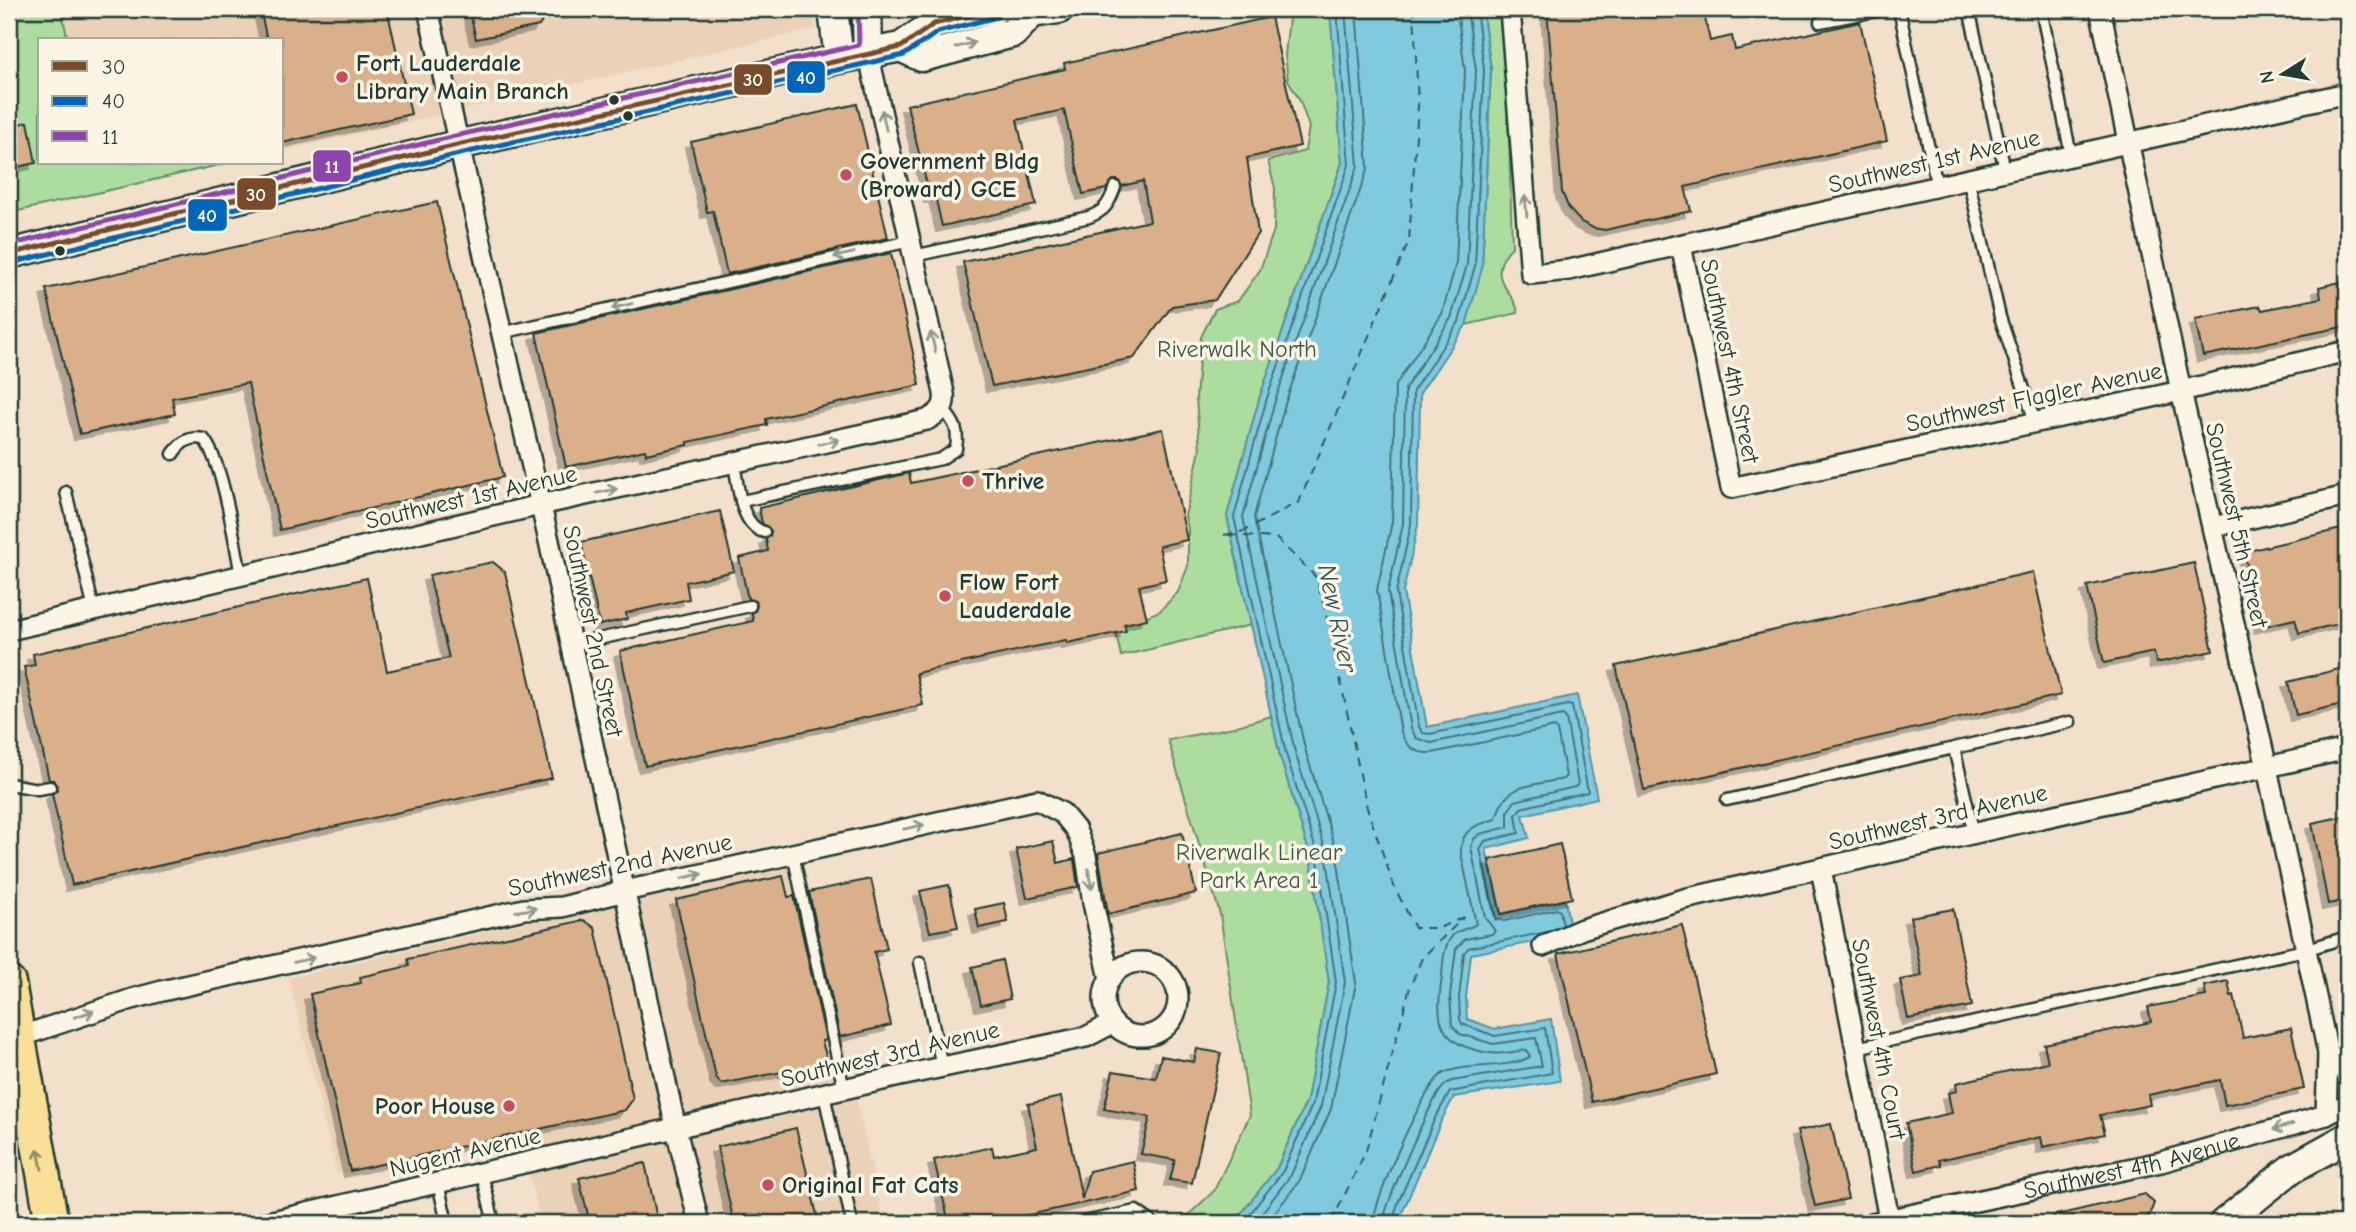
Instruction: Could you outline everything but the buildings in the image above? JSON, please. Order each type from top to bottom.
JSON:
[{"type":"main road","points":[[833,9],[839,59]]},
{"type":"main road","points":[[867,9],[868,52]]},
{"type":"main road","points":[[9,254],[457,145],[868,52],[901,47],[934,24],[995,9]]},
{"type":"main road","points":[[901,47],[922,57],[1013,33],[1035,10]]},
{"type":"main road","points":[[9,983],[19,1037],[18,1082],[52,1223]]},
{"type":"main road","points":[[2224,1223],[2291,1169],[2347,1138]]},
{"type":"street","name":"Southwest 2nd Street","points":[[428,9],[699,1223]]},
{"type":"street","name":"Southwest 1st Avenue","points":[[1510,9],[1531,274],[1569,270],[2347,93]]},
{"type":"street","name":"Southwest 5th Street","points":[[2100,9],[2181,391],[2267,768],[2328,1053],[2326,1115]]},
{"type":"street","points":[[868,52],[944,393],[943,409]]},
{"type":"street","name":"Southwest 4th Street","points":[[1681,245],[1731,488]]},
{"type":"street","name":"Southwest Flagler Avenue","points":[[1731,488],[2181,391],[2347,351]]},
{"type":"street","name":"Southwest 1st Avenue","points":[[9,630],[540,505],[927,420],[943,409]]},
{"type":"street","points":[[2213,527],[2347,496]]},
{"type":"street","name":"Southwest 3rd Avenue","points":[[1543,946],[1582,929],[1684,899],[2347,749]]},
{"type":"street","name":"Southwest 2nd Avenue","points":[[19,1037],[132,999],[524,909],[562,907],[1037,800],[1062,813],[1076,830],[1086,856],[1093,903],[1110,979]]},
{"type":"street","name":"Southwest 4th Court","points":[[1821,869],[1856,1048],[1881,1221]]},
{"type":"street","points":[[1129,963],[1153,963],[1164,969],[1178,990],[1175,1014],[1168,1025],[1147,1036],[1134,1036],[1123,1031],[1113,1023],[1104,1002],[1110,979],[1118,969],[1129,963]]},
{"type":"street","name":"Southwest 3rd Avenue","points":[[676,1129],[942,1067],[1086,1037],[1113,1023]]},
{"type":"street","points":[[2328,1053],[2347,1073]]},
{"type":"street","name":"Southwest 4th Avenue","points":[[1881,1221],[2161,1162],[2326,1115],[2347,1104]]},
{"type":"street","name":"Nugent Avenue","points":[[264,1223],[676,1129]]},
{"type":"lane","points":[[1820,22],[1886,9]]},
{"type":"lane","points":[[1899,9],[1937,186]]},
{"type":"lane","points":[[1969,9],[2005,170]]},
{"type":"lane","points":[[2041,9],[2071,155]]},
{"type":"lane","points":[[1968,178],[2000,317],[2035,422]]},
{"type":"lane","points":[[501,333],[912,248],[1088,217],[1102,212],[1110,203],[1115,187]]},
{"type":"lane","points":[[742,501],[941,459],[956,449],[958,431],[943,409]]},
{"type":"lane","points":[[173,454],[180,444],[187,440],[204,439],[209,446],[220,477],[241,575]]},
{"type":"lane","points":[[734,463],[746,514],[754,528],[764,532]]},
{"type":"lane","points":[[66,492],[94,610]]},
{"type":"lane","points":[[571,645],[750,606]]},
{"type":"lane","points":[[1727,800],[2070,722]]},
{"type":"lane","points":[[1954,748],[1974,834]]},
{"type":"lane","points":[[9,784],[38,789],[50,787]]},
{"type":"lane","points":[[793,854],[844,1090]]},
{"type":"lane","points":[[1856,1048],[2305,950],[2347,937]]},
{"type":"lane","points":[[920,962],[942,1067]]},
{"type":"lane","points":[[824,1094],[852,1223]]},
{"type":"lane","points":[[482,1174],[494,1223]]},
{"type":"lane","points":[[438,1184],[447,1223]]},
{"type":"lane","points":[[1079,1223],[1136,1211],[1153,1223]]},
{"type":"shaded area","points":[[9,9],[815,9],[815,29],[284,151],[284,38],[38,38],[38,164],[224,164],[9,213]]},
{"type":"shaded area","points":[[802,857],[884,1223],[541,1223],[520,1138],[337,1174],[289,978]]},
{"type":"green space","points":[[9,9],[61,9],[68,38],[38,38],[38,164],[224,164],[9,213]]},
{"type":"green space","name":"Riverwalk North","points":[[1290,9],[1330,9],[1342,163],[1260,396],[1227,516],[1251,625],[1121,656],[1115,629],[1160,611],[1178,592],[1188,566],[1188,529],[1185,516],[1200,450],[1196,398],[1201,337],[1215,309],[1238,301],[1260,270],[1274,230],[1275,188],[1268,161],[1305,151],[1309,127],[1300,101],[1288,80],[1285,55]]},
{"type":"green space","points":[[1482,9],[1501,9],[1508,99],[1512,247],[1502,261],[1500,276],[1518,313],[1466,325],[1482,267],[1491,69]]},
{"type":"green space","name":"Riverwalk Linear Park Area 1","points":[[1271,716],[1280,756],[1310,855],[1329,982],[1307,1100],[1277,1168],[1234,1223],[1180,1223],[1214,1191],[1250,1115],[1220,914],[1168,740],[1234,727]]},
{"type":"water","name":"New River","points":[[1330,9],[1482,9],[1491,69],[1482,268],[1466,325],[1420,393],[1418,525],[1403,592],[1427,727],[1577,695],[1597,798],[1523,815],[1529,838],[1486,849],[1501,914],[1565,900],[1571,935],[1471,954],[1466,998],[1467,1019],[1495,1029],[1551,1019],[1560,1081],[1454,1097],[1441,1121],[1398,1223],[1234,1223],[1277,1168],[1307,1100],[1329,982],[1310,855],[1280,756],[1227,516],[1260,396],[1342,163]]},
{"type":"ferry route","points":[[1224,535],[1244,531],[1299,502],[1409,241],[1418,106],[1414,9]]},
{"type":"ferry route","points":[[1228,535],[1276,538],[1316,577],[1330,630],[1367,808],[1394,886],[1415,928],[1439,928],[1464,917]]},
{"type":"ferry route","points":[[1331,1223],[1366,1151],[1410,987],[1422,958],[1463,918]]},
{"type":"transit line","name":"11","points":[[9,245],[455,136],[859,45],[858,9]]},
{"type":"transit line","name":"30","points":[[9,254],[457,145],[901,47],[934,24],[995,9]]},
{"type":"transit line","name":"40","points":[[11,263],[459,154],[904,55],[938,32],[997,17]]},
{"type":"place","name":"Fort Lauderdale Library Main Branch","points":[[342,77]]},
{"type":"place","name":"Government Bldg (Broward) GCE","points":[[846,175]]},
{"type":"place","name":"Thrive","points":[[968,481]]},
{"type":"place","name":"Flow Fort Lauderdale","points":[[945,596]]},
{"type":"place","name":"Poor House","points":[[509,1106]]},
{"type":"place","name":"Original Fat Cats","points":[[768,1185]]}]
